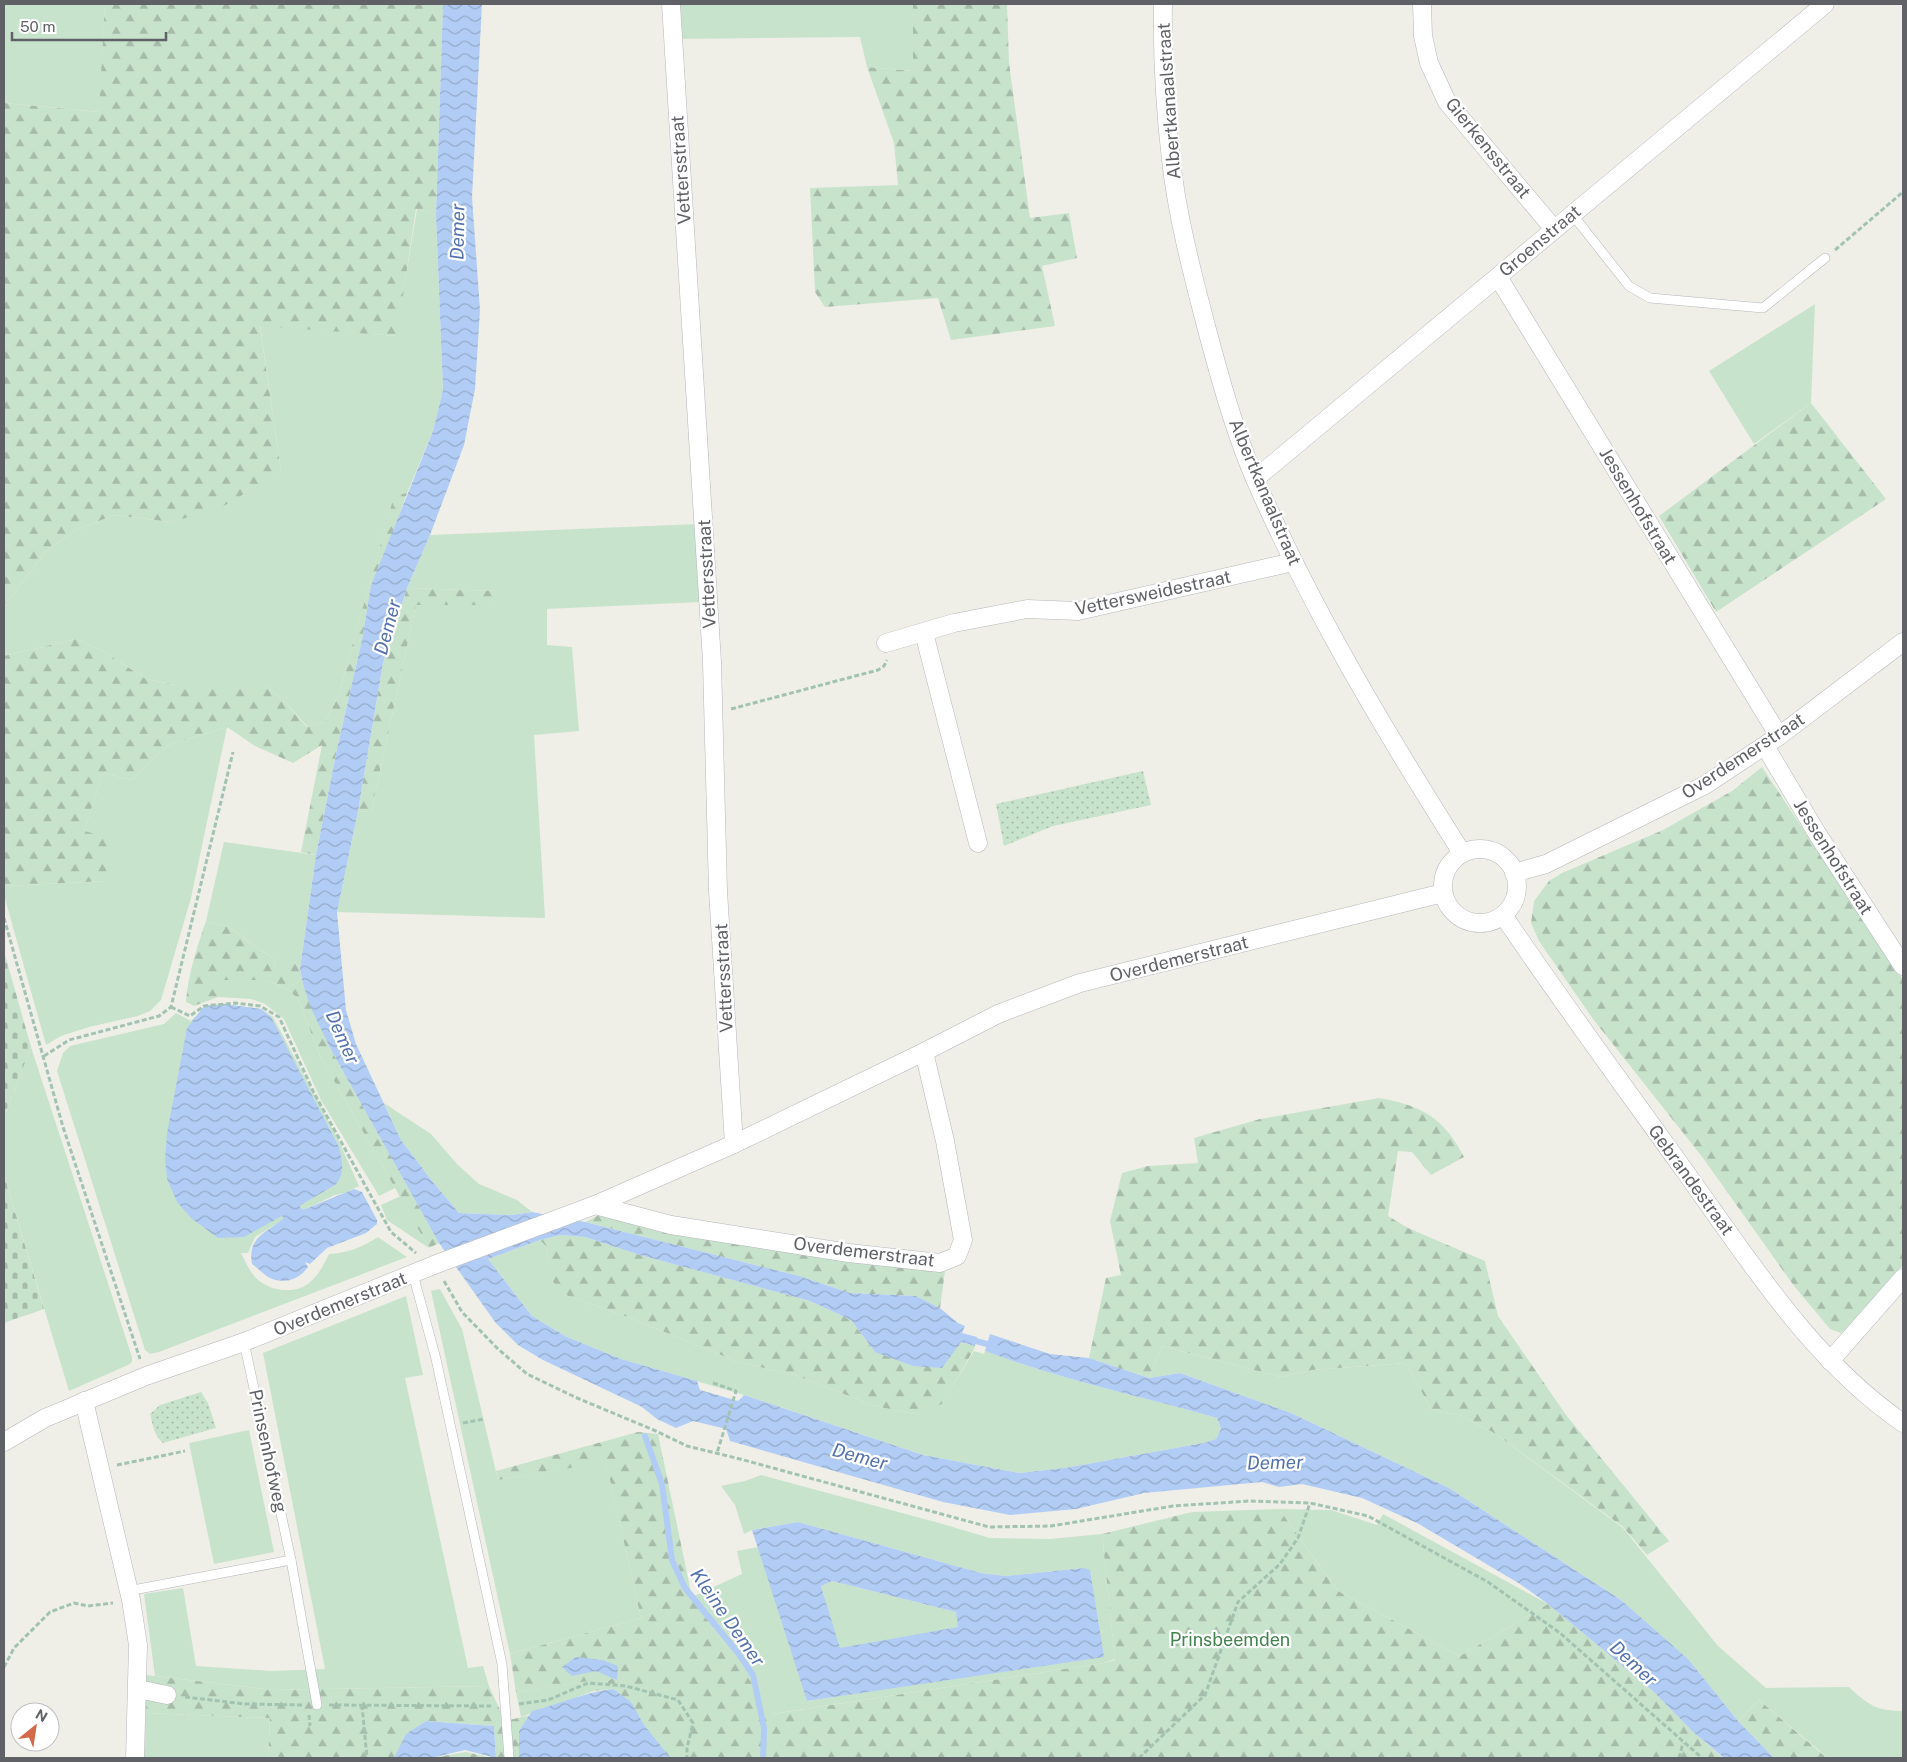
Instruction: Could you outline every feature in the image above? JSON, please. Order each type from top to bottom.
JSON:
[{"type":"street","name":"Vettersstraat","points":[[671,4],[712,662],[718,891],[734,1144]]},
{"type":"street","name":"Albertkanaalstraat","points":[[1162,4],[1162,54],[1171,162],[1190,263],[1229,406],[1255,478],[1305,587],[1462,853]]},
{"type":"street","name":"Gierkensstraat","points":[[1422,4],[1423,36],[1429,63],[1448,102],[1554,229]]},
{"type":"street","name":"Groenstraat","points":[[1255,478],[1825,4]]},
{"type":"street","name":"Jessenhofstraat","points":[[1498,276],[1772,741],[1818,835],[1903,966]]},
{"type":"street","name":"Vettersweidestraat","points":[[886,643],[954,623],[1027,609],[1078,612],[1294,562]]},
{"type":"street","points":[[924,633],[978,843]]},
{"type":"street","name":"Overdemerstraat","points":[[1514,873],[1546,864],[1706,785],[1772,741],[1903,642]]},
{"type":"street","points":[[1474,849],[1498,854],[1508,862],[1514,873],[1517,884],[1515,896],[1510,906],[1503,915],[1489,922],[1474,922],[1460,917],[1449,906],[1443,892],[1446,870],[1453,860],[1462,853],[1474,849]]},
{"type":"street","name":"Overdemerstraat","points":[[4,1442],[45,1418],[146,1376],[244,1342],[429,1268],[595,1205],[734,1144],[998,1014],[1080,983],[1443,892]]},
{"type":"street","name":"Gebrandestraat","points":[[1503,915],[1768,1288],[1830,1361],[1882,1409],[1903,1423]]},
{"type":"street","name":"Overdemerstraat","points":[[595,1205],[671,1225],[849,1253],[940,1263],[957,1256],[963,1240],[945,1141],[924,1052]]},
{"type":"street","points":[[1830,1361],[1903,1278]]},
{"type":"street","points":[[84,1402],[129,1596],[138,1645],[135,1758]]},
{"type":"street","points":[[138,1689],[167,1695]]},
{"type":"lane","points":[[1572,214],[1629,286],[1650,298],[1763,308],[1825,258]]},
{"type":"lane","points":[[429,1268],[436,1359],[502,1664],[509,1758]]},
{"type":"lane","name":"Prinsenhofweg","points":[[244,1342],[291,1560],[317,1705]]},
{"type":"lane","points":[[129,1596],[291,1560]]},
{"type":"path","points":[[1825,258],[1903,192]]},
{"type":"path","points":[[713,713],[878,670],[884,666],[888,658],[886,643]]},
{"type":"path","points":[[44,1056],[69,1040],[159,1016],[170,1007],[233,752]]},
{"type":"path","points":[[4,918],[63,1127],[146,1376]]},
{"type":"path","points":[[170,1007],[190,1016],[204,1006],[235,1003],[260,1006],[279,1017],[314,1093],[391,1232],[418,1254],[462,1312],[497,1348],[527,1374],[576,1398],[687,1446],[988,1527],[1051,1526],[1173,1506],[1250,1501],[1310,1503],[1368,1516],[1488,1582],[1560,1634],[1702,1758]]},
{"type":"path","points":[[712,1384],[736,1391],[717,1453]]},
{"type":"path","points":[[450,1426],[484,1419]]},
{"type":"path","points":[[100,1468],[184,1451]]},
{"type":"path","points":[[1139,1758],[1205,1694],[1238,1602],[1280,1564],[1298,1538],[1310,1503]]},
{"type":"path","points":[[4,1667],[14,1648],[50,1612],[74,1603],[88,1606],[129,1596]]},
{"type":"path","points":[[167,1695],[245,1704],[504,1706],[548,1700],[588,1683],[626,1686],[678,1700],[693,1723],[687,1748],[688,1758]]},
{"type":"path","points":[[362,1705],[367,1758]]},
{"type":"path","points":[[1679,1758],[1683,1743]]},
{"type":"green space","points":[[4,4],[105,4],[100,112],[4,103]]},
{"type":"green space","points":[[105,4],[443,4],[436,215],[416,209],[397,336],[260,326],[281,472],[222,507],[172,522],[114,515],[74,531],[46,551],[4,605],[4,103],[99,112]]},
{"type":"green space","points":[[678,4],[913,4],[913,71],[867,67],[860,37],[680,39]]},
{"type":"green space","points":[[913,4],[1007,4],[1009,63],[1030,218],[1069,213],[1077,258],[1042,266],[1055,326],[951,340],[938,298],[825,307],[815,292],[810,188],[898,185],[894,143],[867,67],[913,71]]},
{"type":"green space","points":[[417,209],[436,215],[443,390],[433,431],[407,493],[394,497],[339,693],[326,721],[308,727],[284,701],[265,685],[176,685],[146,679],[103,651],[76,639],[4,656],[4,605],[46,551],[74,531],[114,515],[172,522],[281,472],[260,325],[396,336]]},
{"type":"green space","points":[[1815,304],[1811,403],[1754,444],[1709,371]]},
{"type":"green space","points":[[1811,403],[1886,499],[1716,612],[1659,516]]},
{"type":"green space","points":[[407,493],[371,585],[362,640],[337,749],[316,855],[301,852],[322,745],[293,763],[255,746],[227,727],[168,745],[132,780],[103,773],[84,831],[111,838],[105,881],[4,886],[4,656],[76,639],[103,651],[146,679],[176,685],[265,685],[284,701],[307,727],[326,721],[339,693],[394,496]]},
{"type":"green space","points":[[699,524],[701,602],[547,609],[547,645],[572,647],[579,731],[534,735],[545,918],[337,912],[358,811],[371,812],[416,605],[488,605],[499,591],[407,588],[430,535]]},
{"type":"green space","points":[[407,588],[500,591],[488,605],[416,605],[371,812],[358,811],[383,663]]},
{"type":"green space","points":[[227,727],[191,898],[161,1000],[150,1011],[138,1016],[89,1027],[61,1036],[46,1045],[4,895],[4,886],[105,881],[84,831],[103,773],[132,780],[168,745]]},
{"type":"green space","points":[[1762,767],[1903,980],[1903,1265],[1857,1319],[1841,1333],[1830,1329],[1794,1286],[1703,1158],[1593,1019],[1539,941],[1531,923],[1534,901],[1549,881],[1562,873],[1663,830],[1732,791]]},
{"type":"green space","points":[[1143,771],[1151,805],[1053,826],[1004,846],[996,804]]},
{"type":"green space","points":[[224,842],[316,855],[300,969],[294,962],[276,971],[274,958],[229,927],[206,921]]},
{"type":"green space","points":[[206,921],[229,927],[274,958],[276,970],[294,962],[300,969],[303,984],[330,1048],[439,1243],[429,1248],[320,1056],[298,999],[289,990],[267,980],[218,980],[218,997],[194,1006],[186,1002],[191,971]]},
{"type":"green space","points":[[4,951],[31,1047],[4,1117]]},
{"type":"green space","points":[[218,980],[267,980],[289,990],[298,999],[320,1056],[395,1188],[379,1196],[321,1100],[284,1019],[265,1004],[251,999],[218,997]]},
{"type":"green space","points":[[224,1004],[261,1009],[273,1017],[338,1139],[359,1186],[335,1195],[281,1221],[255,1237],[248,1253],[241,1253],[255,1277],[267,1286],[281,1290],[303,1287],[313,1280],[329,1254],[355,1249],[378,1237],[407,1257],[150,1354],[145,1350],[57,1071],[63,1053],[70,1046],[164,1024],[176,1013],[191,1021],[198,1014],[214,1006]]},
{"type":"green space","points":[[31,1047],[132,1357],[132,1362],[128,1365],[69,1391],[4,1175],[4,1117]]},
{"type":"green space","points":[[1379,1098],[1419,1109],[1430,1116],[1448,1132],[1464,1157],[1431,1175],[1412,1152],[1398,1151],[1388,1216],[1408,1228],[1485,1261],[1498,1316],[1566,1415],[1669,1541],[1647,1555],[1623,1527],[1496,1434],[1462,1416],[1431,1409],[1406,1363],[1312,1370],[1281,1377],[1162,1346],[1149,1378],[1089,1358],[1106,1278],[1121,1275],[1110,1221],[1122,1173],[1148,1166],[1198,1163],[1194,1138],[1260,1119]]},
{"type":"green space","points":[[384,1103],[431,1134],[457,1164],[479,1184],[517,1200],[532,1212],[512,1215],[459,1213],[401,1140]]},
{"type":"green space","points":[[4,1175],[44,1309],[4,1323]]},
{"type":"green space","points":[[401,1196],[429,1248],[387,1220],[381,1205]]},
{"type":"green space","points":[[601,1214],[667,1232],[945,1271],[940,1308],[916,1296],[850,1293],[799,1276],[585,1222]]},
{"type":"green space","points":[[561,1235],[585,1237],[640,1255],[810,1301],[851,1320],[875,1352],[961,1342],[975,1346],[943,1403],[930,1411],[914,1414],[875,1406],[795,1375],[738,1362],[633,1319],[568,1296],[552,1281],[546,1246],[540,1240]]},
{"type":"green space","points":[[540,1240],[546,1246],[549,1262],[568,1296],[633,1319],[738,1362],[795,1375],[875,1406],[914,1414],[943,1402],[974,1351],[984,1354],[985,1351],[1042,1371],[1217,1418],[1221,1429],[1216,1439],[1203,1443],[1065,1468],[1019,1473],[923,1455],[744,1395],[621,1359],[567,1337],[532,1316],[488,1259]]},
{"type":"green space","points":[[440,1289],[462,1329],[498,1480],[606,1461],[641,1618],[510,1654],[431,1291]]},
{"type":"green space","points":[[406,1296],[423,1375],[405,1378],[468,1668],[483,1666],[489,1686],[272,1690],[155,1676],[144,1594],[183,1588],[196,1666],[272,1671],[325,1669],[263,1353]]},
{"type":"green space","points":[[1162,1346],[1281,1377],[1312,1370],[1406,1363],[1431,1409],[1462,1416],[1496,1434],[1623,1528],[1718,1646],[1766,1688],[1849,1687],[1873,1706],[1886,1710],[1903,1711],[1903,1758],[1828,1758],[1759,1700],[1738,1721],[1689,1661],[1621,1600],[1449,1488],[1291,1413],[1180,1373],[1149,1378]]},
{"type":"green space","points":[[201,1392],[208,1403],[216,1428],[163,1443],[156,1433],[150,1414],[160,1405]]},
{"type":"green space","points":[[249,1430],[274,1552],[214,1564],[189,1443]]},
{"type":"green space","name":"Prinsbeemden","points":[[638,1432],[658,1434],[692,1597],[773,1714],[1115,1660],[1102,1534],[1192,1512],[1279,1509],[1338,1591],[1460,1656],[1548,1604],[1654,1692],[1692,1731],[1723,1758],[669,1758],[613,1689],[594,1691],[614,1677],[516,1692],[510,1654],[641,1618],[606,1462],[498,1480],[496,1471]]},
{"type":"green space","points":[[761,1475],[990,1538],[1050,1539],[1102,1534],[1115,1659],[1104,1663],[772,1714],[692,1597],[742,1574],[737,1551],[758,1547],[808,1701],[858,1693],[1084,1568],[1006,1576],[981,1573],[798,1522],[752,1530],[744,1534],[735,1505],[721,1486],[745,1481]]},
{"type":"green space","points":[[1279,1509],[1331,1510],[1377,1525],[1383,1514],[1548,1604],[1460,1656],[1338,1591]]},
{"type":"green space","points":[[832,1581],[956,1612],[959,1628],[839,1649],[821,1585]]},
{"type":"green space","points":[[146,1675],[272,1690],[489,1686],[505,1721],[531,1715],[519,1731],[519,1758],[496,1758],[494,1726],[426,1721],[407,1734],[396,1758],[268,1758],[270,1718],[146,1713]]},
{"type":"green space","points":[[615,1676],[594,1691],[521,1717],[516,1692]]},
{"type":"green space","points":[[1759,1700],[1828,1758],[1774,1758],[1738,1721]]},
{"type":"green space","points":[[146,1713],[270,1718],[268,1758],[144,1758]]},
{"type":"green space","points":[[466,1752],[492,1758],[431,1758]]},
{"type":"water","points":[[443,4],[482,4],[472,197],[480,310],[475,389],[464,445],[430,535],[407,588],[383,663],[358,811],[337,912],[346,1010],[356,1044],[401,1140],[459,1213],[512,1215],[532,1212],[585,1222],[799,1276],[850,1293],[916,1296],[940,1308],[958,1323],[965,1326],[962,1333],[977,1337],[975,1346],[961,1342],[942,1368],[913,1366],[875,1352],[851,1320],[810,1301],[640,1255],[585,1237],[561,1235],[540,1240],[488,1259],[532,1316],[567,1337],[621,1359],[697,1381],[700,1390],[738,1401],[744,1395],[923,1455],[1019,1473],[1065,1468],[1203,1443],[1216,1439],[1221,1429],[1217,1418],[1042,1371],[985,1351],[990,1334],[1050,1354],[1089,1358],[1149,1378],[1180,1373],[1291,1413],[1449,1488],[1621,1600],[1688,1659],[1738,1721],[1774,1758],[1724,1758],[1692,1731],[1654,1692],[1548,1604],[1520,1584],[1419,1524],[1362,1498],[1302,1484],[1279,1487],[1262,1482],[1144,1493],[1076,1509],[1010,1515],[943,1502],[730,1441],[726,1429],[693,1421],[676,1428],[657,1419],[642,1407],[543,1360],[518,1345],[495,1322],[439,1243],[330,1048],[310,1006],[300,969],[316,855],[337,749],[362,640],[371,585],[433,431],[443,390],[436,215]]},
{"type":"water","points":[[224,1004],[261,1009],[271,1017],[339,1147],[342,1171],[335,1185],[299,1206],[303,1210],[354,1189],[362,1192],[377,1220],[377,1224],[366,1233],[327,1248],[310,1264],[305,1262],[308,1267],[300,1275],[290,1280],[279,1281],[268,1277],[252,1264],[252,1247],[255,1241],[284,1218],[282,1216],[244,1237],[218,1238],[191,1218],[177,1202],[167,1179],[165,1160],[167,1133],[187,1028],[204,1006]]},
{"type":"water","points":[[798,1522],[981,1573],[1006,1576],[1084,1568],[1090,1570],[1104,1657],[807,1701],[752,1530]],"holes":[[[832,1581],[956,1612],[958,1627],[840,1648],[821,1586]]]},
{"type":"water","points":[[576,1657],[603,1660],[618,1666],[617,1680],[596,1671],[572,1676],[562,1667]]},
{"type":"water","points":[[613,1689],[631,1702],[644,1725],[669,1758],[519,1758],[519,1731],[532,1711],[582,1695]]},
{"type":"water","points":[[426,1721],[494,1726],[496,1758],[465,1750],[431,1758],[394,1758],[406,1734]]},
{"type":"waterway","name":"Demer","points":[[968,1339],[995,1346]]},
{"type":"waterway","name":"Kleine Demer","points":[[645,1436],[662,1484],[672,1560],[685,1588],[738,1653],[753,1675],[764,1728],[763,1758]]}]
